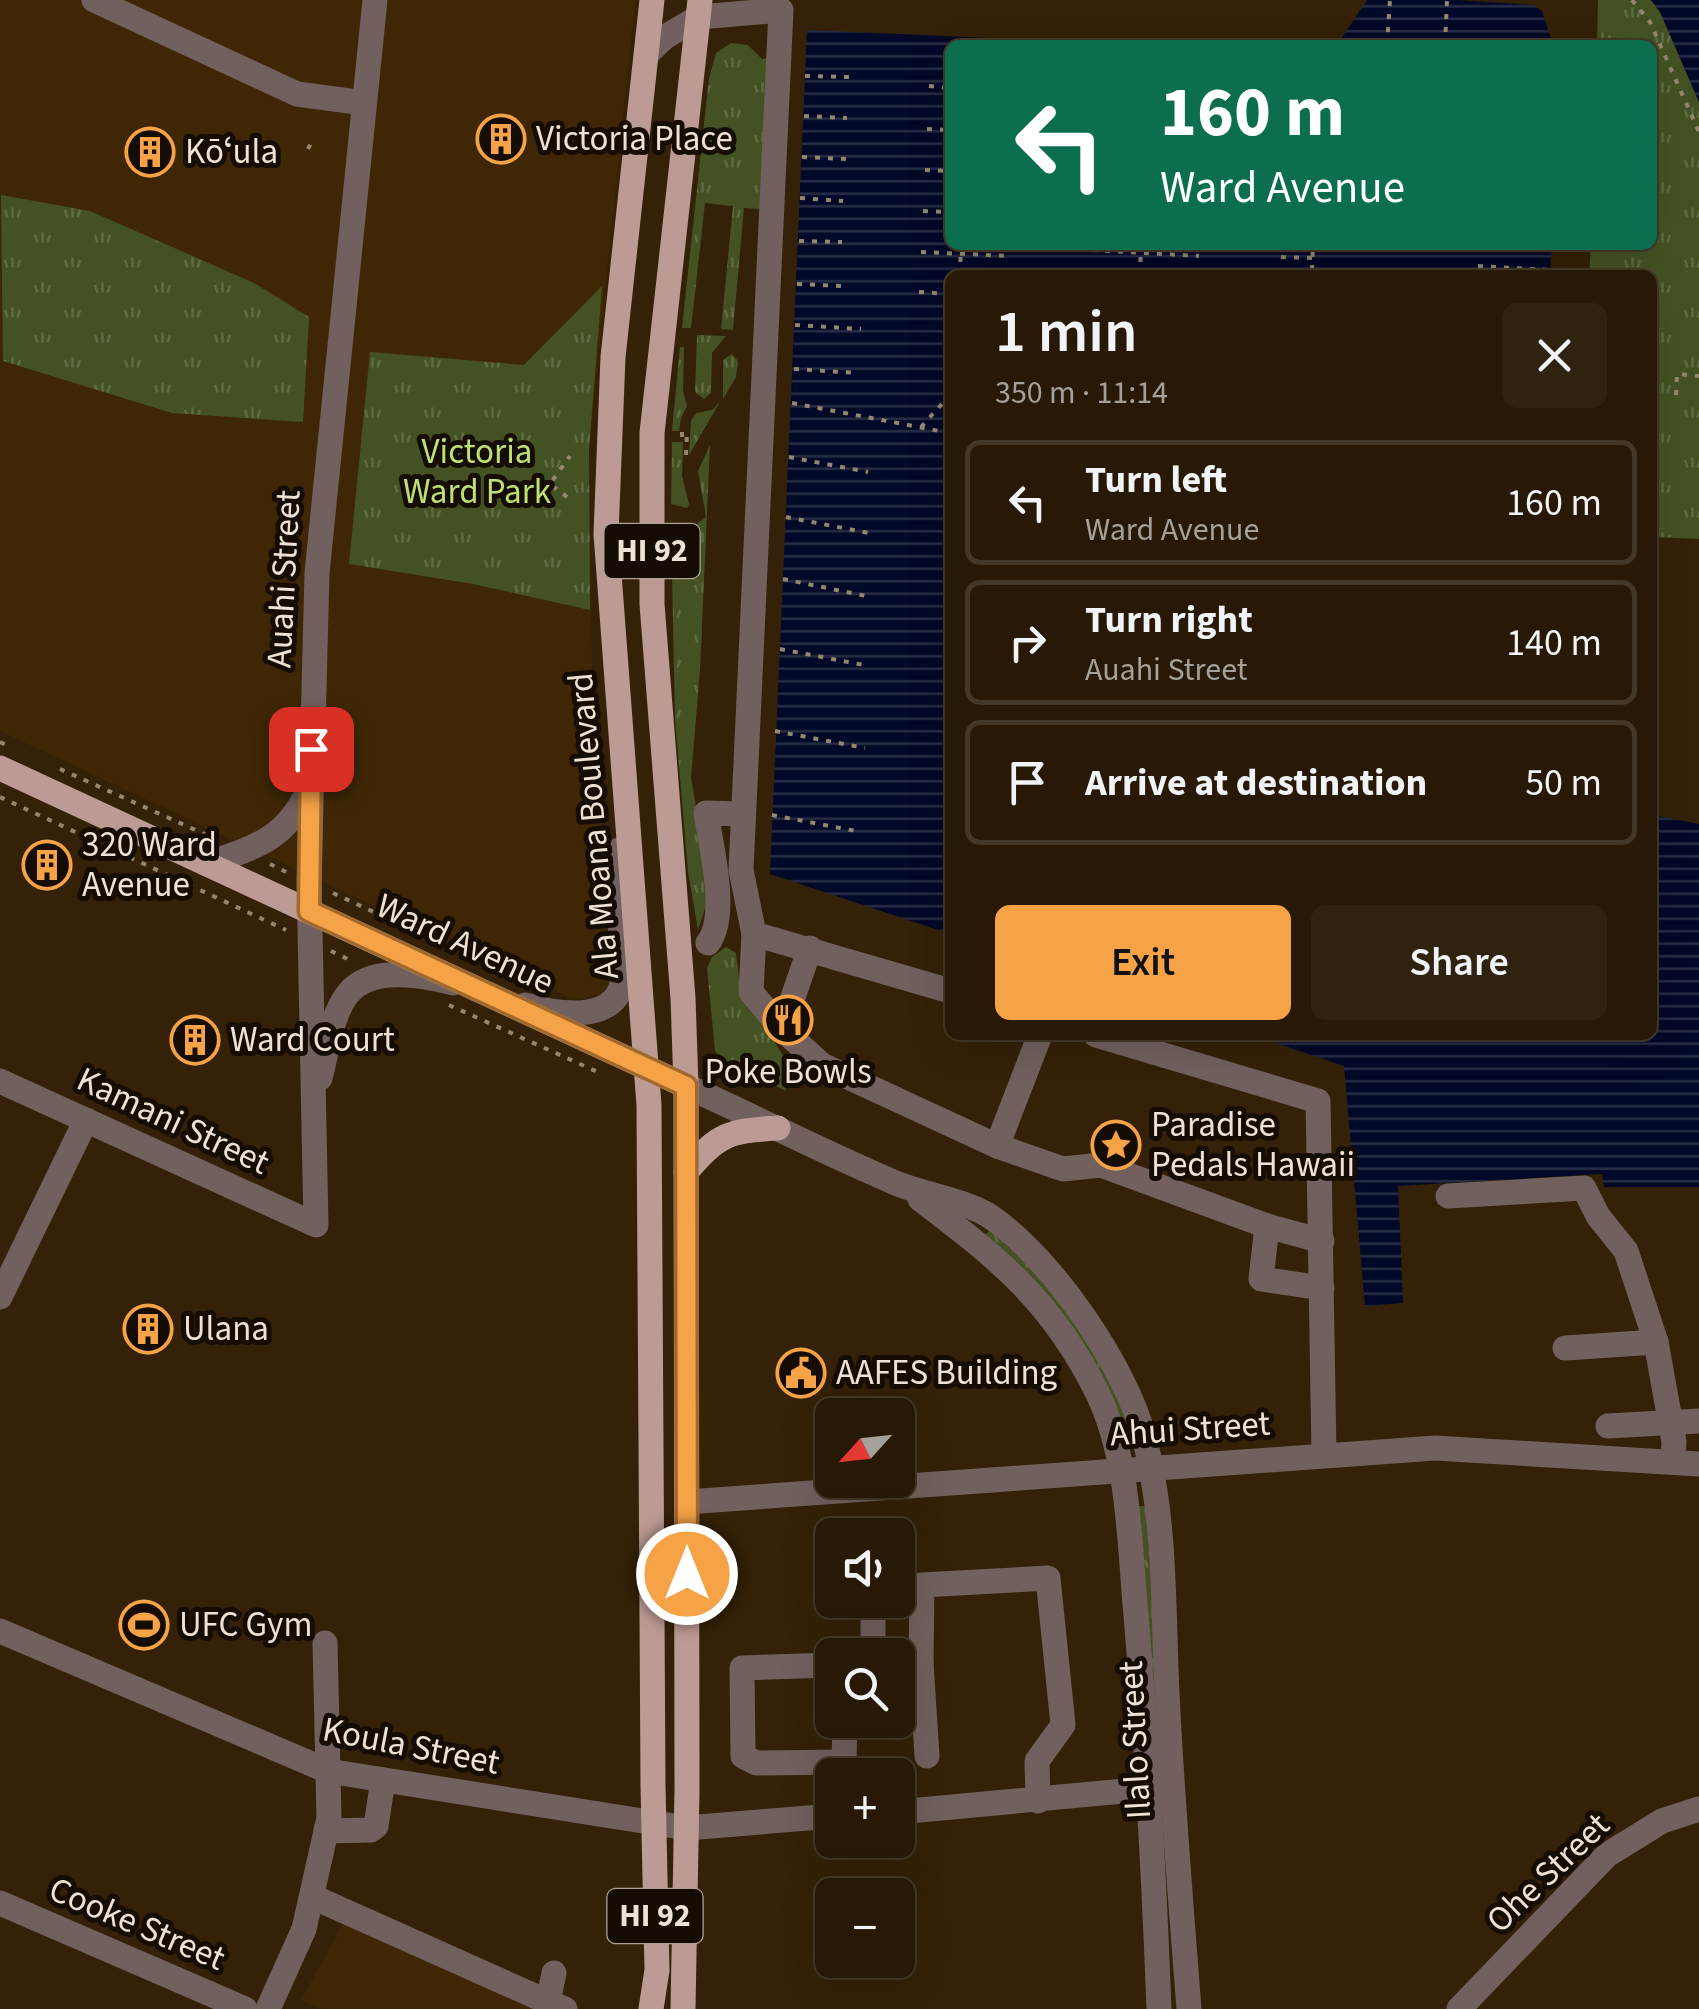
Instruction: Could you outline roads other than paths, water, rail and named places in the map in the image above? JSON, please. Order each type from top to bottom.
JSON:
[{"type":"main road","name":"Ala Moana Boulevard","points":[[651,2009],[657,1970],[648,1068],[606,514],[614,357],[652,0]]},
{"type":"main road","name":"Ala Moana Boulevard","points":[[683,2009],[687,1828],[686,1086],[652,604],[652,433],[700,9]]},
{"type":"main road","name":"Ward Avenue","points":[[0,768],[686,1086]]},
{"type":"main road","points":[[686,1172],[711,1142],[740,1131],[778,1128]]},
{"type":"street","points":[[94,0],[297,94],[364,103]]},
{"type":"street","name":"Auahi Street","points":[[316,1226],[309,911],[317,574],[375,0]]},
{"type":"street","points":[[647,54],[700,9],[781,10],[743,814],[741,880],[754,934],[751,992],[822,1065],[997,1146],[1063,1169],[1101,1165],[1267,1226],[1322,1240]]},
{"type":"street","points":[[313,1102],[342,1004],[360,983],[386,976],[434,978],[544,1010],[570,1013],[601,1007],[620,989],[620,732]]},
{"type":"street","points":[[207,864],[266,842],[286,828],[310,786]]},
{"type":"street","points":[[708,943],[717,916],[706,812],[743,814]]},
{"type":"street","points":[[754,934],[945,989]]},
{"type":"street","points":[[782,1028],[810,948]]},
{"type":"street","points":[[997,1146],[1038,1040]]},
{"type":"street","points":[[1113,1040],[1318,1100],[1324,1454]]},
{"type":"street","name":"Kamani Street","points":[[0,1080],[316,1226]]},
{"type":"street","name":"Ward Avenue","points":[[686,1086],[900,1184],[989,1216],[1042,1263],[1082,1315],[1119,1376],[1143,1432],[1151,1468]]},
{"type":"street","points":[[0,1298],[86,1120]]},
{"type":"street","name":"Ward Avenue","points":[[900,1184],[1016,1276],[1057,1323],[1100,1397],[1121,1470]]},
{"type":"street","points":[[1448,1196],[1584,1188],[1598,1216],[1626,1251],[1656,1342],[1668,1423],[1686,1463]]},
{"type":"street","points":[[1267,1226],[1261,1279],[1322,1288]]},
{"type":"street","points":[[1565,1348],[1656,1342]]},
{"type":"street","points":[[1608,1426],[1699,1421]]},
{"type":"street","name":"Ahui Street","points":[[687,1502],[1324,1454],[1455,1448],[1686,1463]]},
{"type":"street","name":"Ilalo Street","points":[[1151,1468],[1160,1546],[1159,2009]]},
{"type":"street","name":"Ilalo Street","points":[[1121,1470],[1190,2009]]},
{"type":"street","points":[[915,1582],[922,1585],[1048,1578],[1063,1725],[1037,1761],[1038,1801]]},
{"type":"street","points":[[913,1638],[922,1585]]},
{"type":"street","name":"Koula Street","points":[[0,1631],[328,1771],[687,1828],[815,1817]]},
{"type":"street","points":[[268,2009],[304,1929],[326,1830],[325,1643]]},
{"type":"street","points":[[815,1666],[742,1668],[743,1756],[756,1762],[815,1767]]},
{"type":"street","points":[[915,1695],[927,1756]]},
{"type":"street","points":[[326,1830],[371,1830],[376,1826],[383,1780]]},
{"type":"street","points":[[915,1811],[1161,1788]]},
{"type":"street","name":"Ohe Street","points":[[1459,2009],[1607,1855],[1662,1820],[1699,1809]]},
{"type":"street","points":[[313,1897],[556,2006],[554,1973]]},
{"type":"street","name":"Cooke Street","points":[[0,1903],[246,2009]]},
{"type":"water","points":[[1367,0],[1458,0],[1534,5],[1542,11],[1551,40],[1340,40]]},
{"type":"water","points":[[1651,0],[1699,0],[1699,102],[1660,12]]},
{"type":"water","points":[[807,30],[1038,40],[945,40],[945,250],[1552,250],[1550,270],[945,270],[945,932],[770,874]]},
{"type":"water","points":[[1657,816],[1699,824],[1699,1187],[1604,1187],[1602,1174],[1398,1186],[1403,1303],[1365,1306],[1344,1066],[1267,1040],[1657,1040]]},
{"type":"place","name":"Victoria Place","points":[[501,139]]},
{"type":"place","name":"Kōʻula","points":[[150,152]]},
{"type":"place","name":"320 Ward Avenue","points":[[47,865]]},
{"type":"place","name":"Poke Bowls","points":[[788,1020]]},
{"type":"place","name":"Ward Court","points":[[195,1040]]},
{"type":"place","name":"Paradise Pedals Hawaii","points":[[1116,1145]]},
{"type":"place","name":"Ulana","points":[[148,1329]]},
{"type":"place","name":"AAFES Building","points":[[801,1373]]},
{"type":"place","name":"UFC Gym","points":[[144,1625]]},
{"type":"park label","name":"Victoria Ward Park","points":[[477,472]]}]
